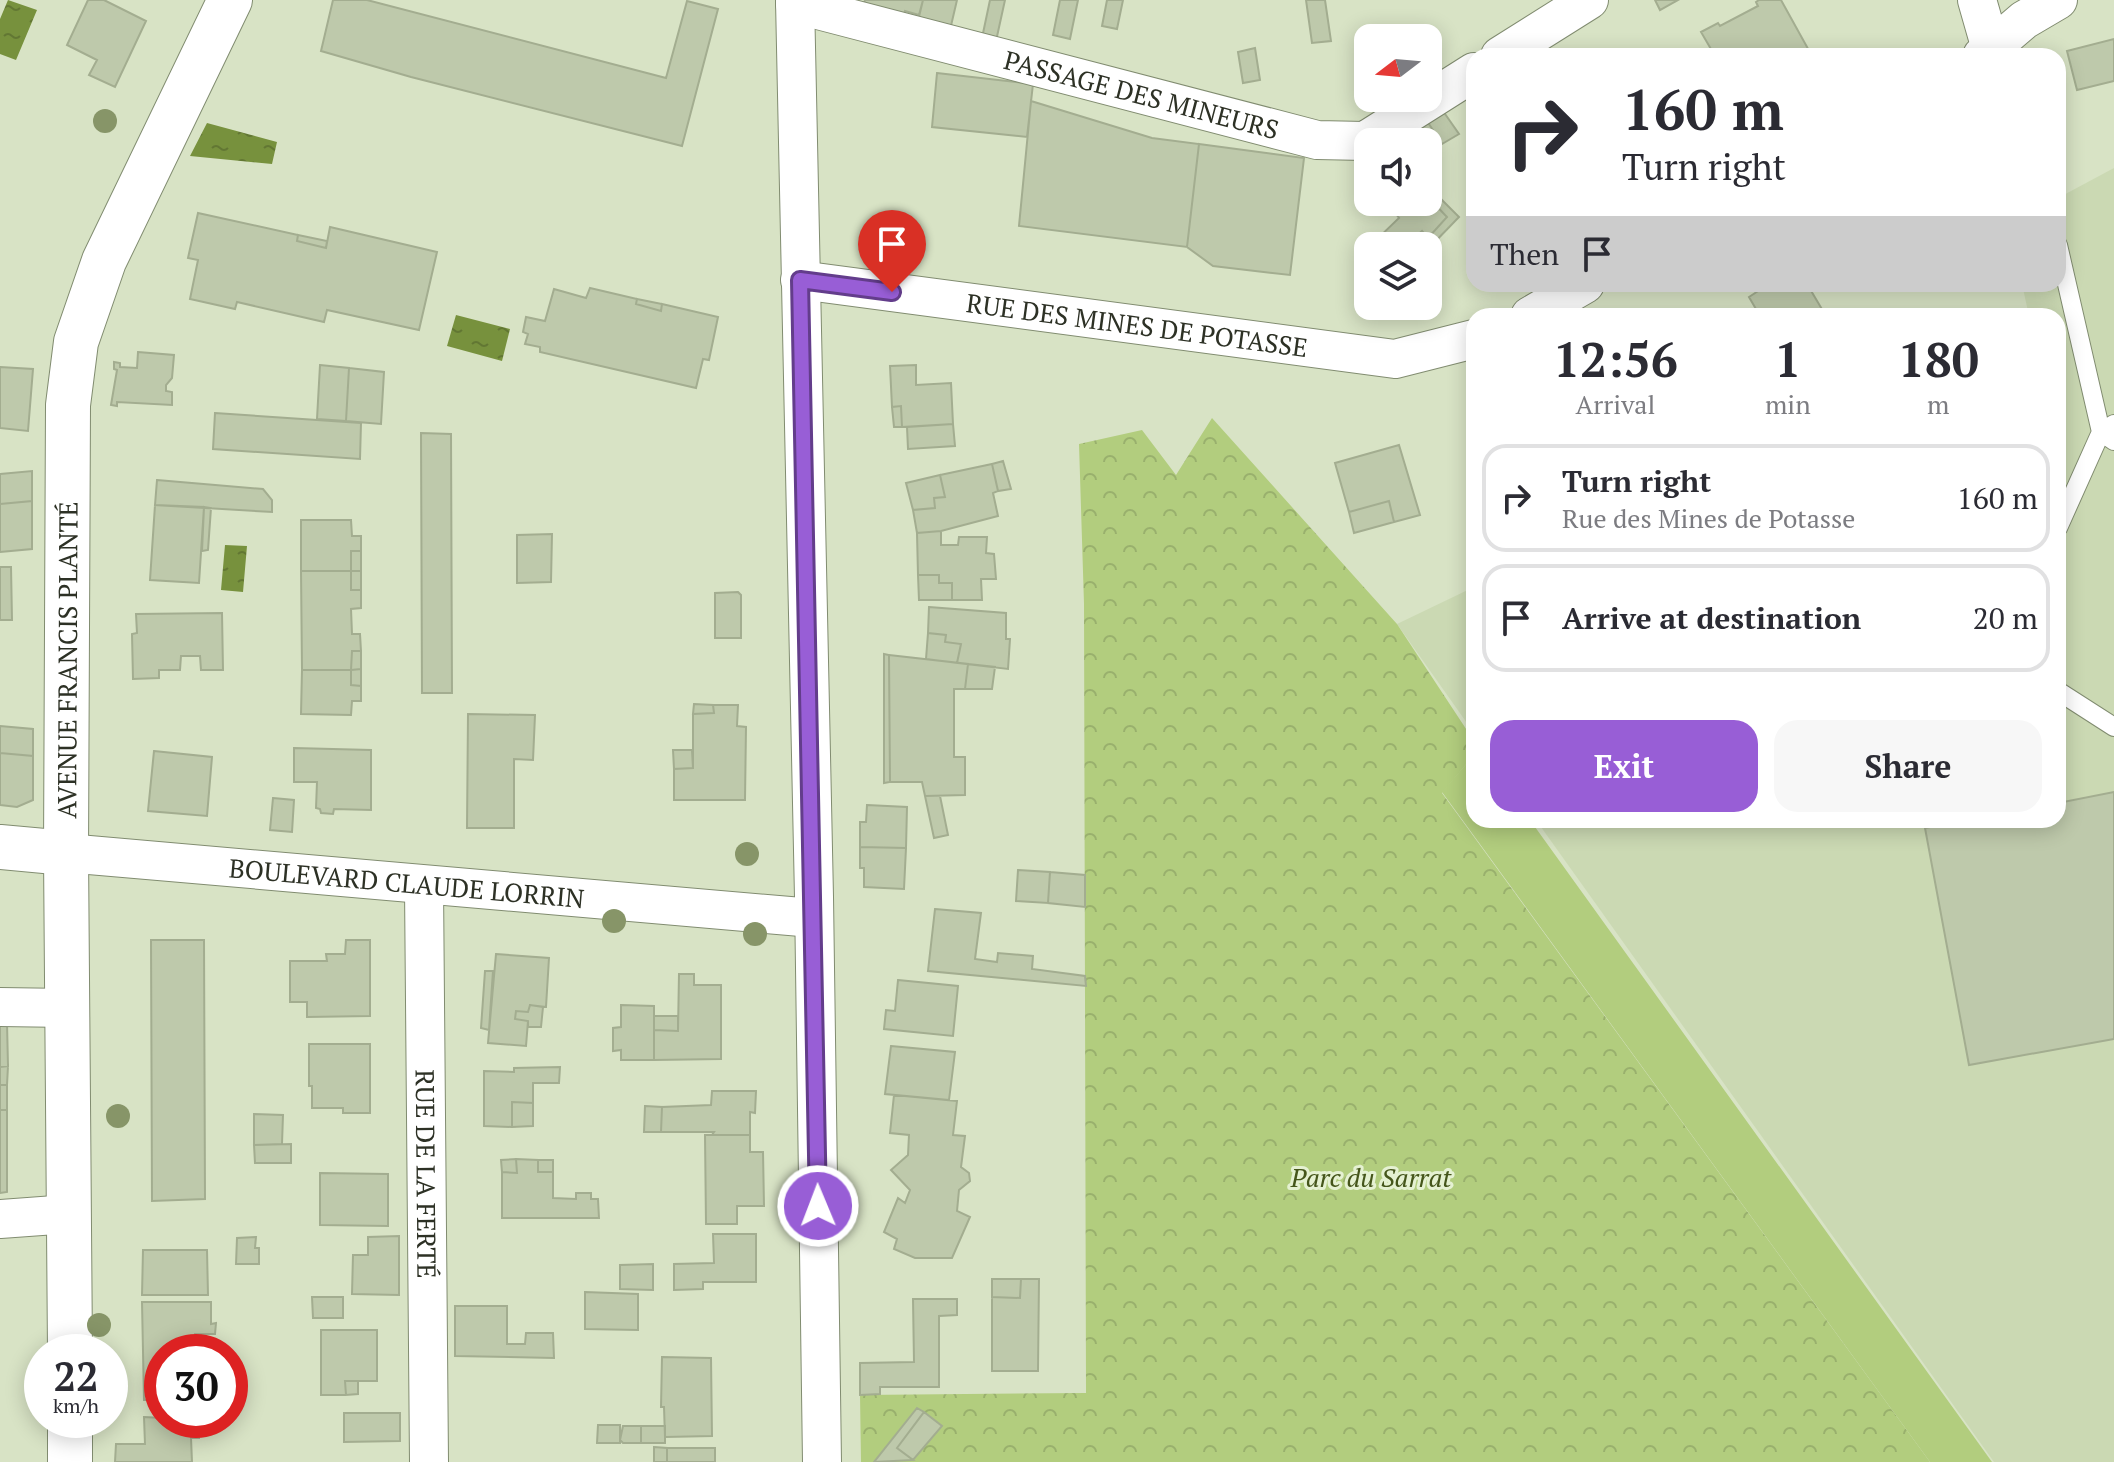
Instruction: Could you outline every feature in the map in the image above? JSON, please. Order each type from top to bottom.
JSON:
[{"type":"street","name":"AVENUE FRANCIS PLANTÉ","points":[[70,1334],[66,853],[68,405],[76,342],[104,261],[230,0]]},
{"type":"street","points":[[1513,48],[1589,0]]},
{"type":"street","points":[[1977,0],[1988,48]]},
{"type":"street","points":[[1995,48],[2024,20],[2058,0]]},
{"type":"street","points":[[795,2],[822,1462]]},
{"type":"street","name":"PASSAGE DES MINEURS","points":[[795,2],[1317,140],[1365,141],[1466,77]]},
{"type":"street","name":"RUE DES MINES DE POTASSE","points":[[800,280],[1395,359],[1466,341]]},
{"type":"street","points":[[1544,308],[1571,292]]},
{"type":"street","name":"BOULEVARD CLAUDE LORRIN","points":[[0,847],[813,918]]},
{"type":"street","name":"RUE DE LA FERTÉ","points":[[424,886],[429,1462]]},
{"type":"street","points":[[0,1007],[68,1008]]},
{"type":"street","points":[[0,1219],[69,1214]]},
{"type":"street","points":[[70,1438],[70,1462]]},
{"type":"lane","points":[[2066,274],[2110,432],[2066,513]]},
{"type":"lane","points":[[2066,696],[2114,727]]},
{"type":"shaded area","points":[[2114,168],[2114,1462],[1994,1462],[1542,828],[2066,828],[2066,308],[2027,308],[2024,292],[2066,292],[2066,194]]},
{"type":"shaded area","points":[[1466,591],[1466,722],[1397,624]]},
{"type":"green space","name":"Parc du Sarrat","points":[[1212,418],[1397,624],[1466,729],[1466,764],[1442,793],[1930,1462],[861,1462],[860,1395],[1086,1393],[1084,604],[1079,444],[1142,430],[1176,475]]},
{"type":"green space","points":[[1466,764],[1466,825],[1442,792]]},
{"type":"green space","points":[[1468,828],[1536,828],[1992,1462],[1930,1462]]},
{"type":"water","points":[[8,0],[37,10],[16,60],[0,54],[0,19]]},
{"type":"water","points":[[207,123],[277,142],[272,164],[190,156]]},
{"type":"water","points":[[456,315],[510,329],[502,361],[447,346]]},
{"type":"water","points":[[225,545],[247,546],[243,592],[221,590]]},
{"type":"building","points":[[88,0],[104,0],[146,21],[115,87],[89,75],[97,60],[67,45]]},
{"type":"building","points":[[333,0],[367,0],[666,78],[687,1],[718,9],[682,146],[321,51]]},
{"type":"building","points":[[865,0],[923,0],[919,15],[905,11],[903,18],[864,3]]},
{"type":"building","points":[[923,0],[957,0],[950,30],[918,21]]},
{"type":"building","points":[[990,0],[1005,0],[996,41],[982,38]]},
{"type":"building","points":[[1060,0],[1078,0],[1070,39],[1053,35]]},
{"type":"building","points":[[1107,0],[1123,0],[1117,29],[1102,26]]},
{"type":"building","points":[[1306,0],[1325,0],[1331,41],[1312,43]]},
{"type":"building","points":[[1655,0],[1678,0],[1660,10]]},
{"type":"building","points":[[1781,0],[1808,48],[1710,48],[1701,32],[1718,23],[1720,26],[1758,6],[1756,2]]},
{"type":"building","points":[[2114,39],[2114,81],[2077,90],[2067,51]]},
{"type":"building","points":[[1255,48],[1260,80],[1243,83],[1238,52]]},
{"type":"building","points":[[937,73],[1033,84],[1027,137],[932,127]]},
{"type":"building","points":[[1031,101],[1152,138],[1199,144],[1187,247],[1019,226]]},
{"type":"building","points":[[1442,112],[1459,134],[1442,144],[1442,128],[1432,128],[1427,121]]},
{"type":"building","points":[[1427,121],[1432,128],[1414,128]]},
{"type":"building","points":[[1199,144],[1304,158],[1290,275],[1213,266],[1187,247]]},
{"type":"building","points":[[1442,200],[1459,217],[1442,235],[1442,232],[1433,232],[1447,217],[1442,212]]},
{"type":"building","points":[[1442,212],[1447,217],[1433,232],[1384,232],[1399,218],[1398,216],[1442,216]]},
{"type":"building","points":[[198,213],[298,235],[297,241],[326,248],[330,227],[437,252],[419,330],[327,310],[324,322],[237,302],[235,309],[190,299],[198,260],[188,258]]},
{"type":"building","points":[[298,235],[327,241],[326,248],[297,241]]},
{"type":"building","points":[[590,288],[637,299],[636,304],[661,311],[662,304],[718,317],[709,360],[703,359],[696,388],[540,352],[540,347],[525,344],[528,334],[523,332],[526,317],[545,321],[554,289],[586,298]]},
{"type":"building","points":[[1757,292],[1812,292],[1821,308],[1755,308],[1749,297]]},
{"type":"building","points":[[637,299],[662,304],[661,311],[636,304]]},
{"type":"building","points":[[138,352],[174,355],[172,378],[166,385],[166,391],[172,392],[172,405],[117,402],[117,406],[111,405],[117,370],[114,369],[114,362],[120,363],[120,367],[137,368]]},
{"type":"building","points":[[320,365],[349,368],[346,421],[317,419]]},
{"type":"building","points":[[916,365],[916,385],[951,383],[953,424],[902,427],[901,406],[892,407],[890,366]]},
{"type":"building","points":[[0,367],[33,369],[28,431],[0,428]]},
{"type":"building","points":[[349,368],[384,372],[381,424],[346,421]]},
{"type":"building","points":[[901,406],[902,427],[894,427],[892,407]]},
{"type":"building","points":[[215,413],[361,423],[360,459],[213,449]]},
{"type":"building","points":[[953,424],[955,446],[908,449],[907,427]]},
{"type":"building","points":[[421,433],[451,434],[452,693],[422,693]]},
{"type":"building","points":[[1399,445],[1420,515],[1394,522],[1389,501],[1349,512],[1335,463]]},
{"type":"building","points":[[1003,461],[1011,489],[998,491],[992,464]]},
{"type":"building","points":[[992,464],[998,491],[993,493],[998,516],[941,531],[917,533],[913,510],[935,508],[934,498],[945,497],[940,475]]},
{"type":"building","points":[[32,471],[32,501],[0,504],[0,474]]},
{"type":"building","points":[[940,475],[945,497],[934,498],[935,508],[913,510],[906,483]]},
{"type":"building","points":[[157,480],[263,489],[272,500],[272,512],[155,505]]},
{"type":"building","points":[[32,501],[32,549],[0,552],[0,504]]},
{"type":"building","points":[[1389,501],[1394,522],[1354,533],[1349,512]]},
{"type":"building","points":[[155,505],[204,507],[199,583],[150,580]]},
{"type":"building","points":[[204,507],[211,508],[208,550],[202,551]]},
{"type":"building","points":[[301,520],[351,520],[352,536],[361,536],[361,551],[351,551],[351,571],[301,571]]},
{"type":"building","points":[[941,531],[941,545],[958,545],[959,537],[987,537],[986,553],[994,554],[996,579],[981,579],[982,600],[952,600],[952,583],[939,583],[939,575],[918,575],[917,533]]},
{"type":"building","points":[[552,534],[551,582],[517,583],[517,535]]},
{"type":"building","points":[[351,551],[361,551],[361,571],[351,571]]},
{"type":"building","points":[[0,567],[11,567],[12,620],[0,620]]},
{"type":"building","points":[[301,571],[351,571],[351,590],[361,590],[361,608],[351,609],[352,634],[360,634],[361,651],[352,651],[351,670],[302,670]]},
{"type":"building","points":[[351,571],[361,571],[361,590],[351,590]]},
{"type":"building","points":[[918,575],[939,575],[939,583],[952,583],[952,600],[919,600]]},
{"type":"building","points":[[738,592],[741,595],[741,638],[715,638],[715,593]]},
{"type":"building","points":[[929,607],[1006,613],[1006,639],[1010,639],[1008,669],[957,663],[961,644],[945,642],[946,635],[928,633]]},
{"type":"building","points":[[222,613],[223,670],[201,670],[200,656],[181,656],[180,670],[159,670],[159,678],[133,679],[132,634],[137,633],[136,614]]},
{"type":"building","points":[[928,633],[946,635],[945,642],[961,644],[957,663],[926,659]]},
{"type":"building","points":[[352,651],[361,651],[361,669],[351,670]]},
{"type":"building","points":[[884,654],[889,655],[890,782],[884,783]]},
{"type":"building","points":[[889,655],[968,664],[965,689],[954,689],[954,757],[965,757],[965,795],[925,796],[922,782],[890,782]]},
{"type":"building","points":[[968,664],[995,667],[992,689],[965,689]]},
{"type":"building","points":[[361,669],[361,686],[351,685],[351,670]]},
{"type":"building","points":[[302,670],[351,670],[351,685],[361,686],[361,701],[352,701],[351,715],[301,714]]},
{"type":"building","points":[[694,704],[713,705],[714,713],[693,714]]},
{"type":"building","points":[[713,705],[738,705],[737,726],[746,727],[745,800],[674,800],[674,769],[693,768],[693,714],[714,713]]},
{"type":"building","points":[[468,714],[535,715],[533,760],[514,759],[514,828],[467,828]]},
{"type":"building","points":[[0,726],[33,729],[33,756],[0,753]]},
{"type":"building","points":[[294,748],[371,750],[371,810],[334,809],[333,814],[321,813],[316,808],[317,782],[294,782]]},
{"type":"building","points":[[673,750],[692,750],[693,768],[674,769]]},
{"type":"building","points":[[154,751],[212,757],[207,816],[148,811]]},
{"type":"building","points":[[0,753],[33,756],[33,800],[17,807],[0,805]]},
{"type":"building","points":[[2114,792],[2114,1039],[1969,1065],[1925,828],[2066,828],[2066,801]]},
{"type":"building","points":[[925,796],[940,796],[948,835],[934,838]]},
{"type":"building","points":[[273,798],[294,800],[292,832],[270,830]]},
{"type":"building","points":[[867,805],[907,807],[906,848],[860,847],[860,822],[866,822]]},
{"type":"building","points":[[860,847],[906,848],[904,889],[864,887]]},
{"type":"building","points":[[1018,870],[1050,872],[1048,903],[1016,901]]},
{"type":"building","points":[[1050,872],[1085,875],[1085,907],[1048,903]]},
{"type":"building","points":[[935,909],[981,913],[975,959],[997,962],[998,953],[1033,956],[1032,969],[1085,976],[1086,986],[928,971]]},
{"type":"building","points":[[151,940],[204,940],[205,1199],[152,1201]]},
{"type":"building","points":[[346,940],[370,940],[370,1016],[307,1017],[307,1002],[290,1002],[290,961],[327,961],[326,954],[345,954]]},
{"type":"building","points":[[496,954],[549,958],[546,1007],[530,1005],[528,1012],[516,1011],[515,1019],[528,1021],[526,1046],[488,1043]]},
{"type":"building","points":[[485,971],[493,971],[489,1030],[481,1028]]},
{"type":"building","points":[[679,974],[694,974],[694,985],[721,985],[721,1059],[654,1060],[654,1030],[678,1031]]},
{"type":"building","points":[[898,980],[958,986],[953,1036],[884,1029],[886,1010],[895,1011]]},
{"type":"building","points":[[530,1005],[543,1007],[541,1027],[528,1027],[528,1021],[515,1019],[516,1011],[528,1012]]},
{"type":"building","points":[[621,1005],[654,1006],[654,1060],[621,1060],[621,1050],[613,1051],[613,1028],[621,1027]]},
{"type":"building","points":[[654,1016],[678,1016],[678,1031],[654,1030]]},
{"type":"building","points":[[0,1023],[7,1023],[8,1066],[0,1067]]},
{"type":"building","points":[[309,1044],[370,1044],[370,1113],[343,1113],[343,1108],[312,1108]]},
{"type":"building","points":[[891,1046],[955,1052],[949,1100],[885,1094]]},
{"type":"building","points":[[8,1066],[7,1085],[0,1085],[0,1067]]},
{"type":"building","points":[[560,1067],[559,1083],[533,1083],[533,1103],[512,1102],[512,1127],[484,1126],[484,1071],[514,1072],[514,1068]]},
{"type":"building","points":[[0,1085],[7,1085],[7,1110],[0,1110]]},
{"type":"building","points":[[712,1091],[756,1091],[755,1113],[750,1112],[750,1135],[661,1132],[662,1107],[711,1105]]},
{"type":"building","points":[[894,1095],[957,1101],[953,1135],[965,1136],[961,1167],[969,1173],[970,1181],[959,1190],[957,1211],[970,1217],[952,1258],[915,1258],[894,1249],[897,1239],[884,1232],[898,1198],[905,1203],[910,1190],[891,1170],[908,1155],[909,1135],[890,1133]]},
{"type":"building","points":[[512,1102],[533,1103],[533,1126],[512,1127]]},
{"type":"building","points":[[645,1106],[662,1107],[661,1132],[644,1132]]},
{"type":"building","points":[[0,1110],[7,1110],[7,1192],[0,1193]]},
{"type":"building","points":[[254,1114],[283,1115],[282,1144],[254,1145]]},
{"type":"building","points":[[705,1135],[750,1135],[750,1152],[763,1152],[764,1206],[737,1206],[737,1224],[706,1224]]},
{"type":"building","points":[[291,1144],[291,1163],[255,1163],[254,1145]]},
{"type":"building","points":[[516,1159],[538,1160],[538,1172],[553,1172],[553,1198],[576,1199],[576,1193],[591,1193],[591,1199],[598,1199],[599,1218],[502,1218],[502,1172],[517,1173]]},
{"type":"building","points":[[516,1159],[517,1173],[502,1172],[501,1160]]},
{"type":"building","points":[[538,1160],[553,1160],[553,1172],[538,1172]]},
{"type":"building","points":[[320,1173],[388,1174],[388,1226],[320,1225]]},
{"type":"building","points":[[713,1234],[756,1234],[756,1282],[703,1282],[703,1289],[674,1290],[674,1264],[714,1263]]},
{"type":"building","points":[[399,1236],[399,1295],[352,1294],[353,1255],[368,1255],[368,1237]]},
{"type":"building","points":[[256,1237],[259,1264],[236,1264],[237,1238]]},
{"type":"building","points":[[143,1250],[207,1250],[208,1295],[142,1295]]},
{"type":"building","points":[[653,1264],[653,1290],[620,1289],[620,1265]]},
{"type":"building","points":[[992,1279],[1021,1279],[1020,1298],[992,1297]]},
{"type":"building","points":[[1021,1279],[1039,1279],[1038,1371],[992,1371],[992,1297],[1020,1298]]},
{"type":"building","points":[[585,1292],[638,1294],[638,1330],[585,1329]]},
{"type":"building","points":[[312,1297],[343,1297],[343,1318],[313,1318]]},
{"type":"building","points":[[913,1299],[957,1299],[957,1315],[939,1316],[939,1387],[880,1387],[880,1394],[860,1395],[860,1363],[914,1362]]},
{"type":"building","points":[[142,1302],[211,1302],[211,1324],[216,1323],[215,1334],[144,1334],[144,1400]]},
{"type":"building","points":[[455,1306],[507,1306],[507,1344],[525,1344],[526,1333],[553,1333],[554,1358],[455,1356]]},
{"type":"building","points":[[321,1330],[377,1330],[377,1381],[345,1381],[346,1395],[321,1395]]},
{"type":"building","points":[[662,1357],[711,1358],[712,1436],[665,1437],[664,1407],[661,1407]]},
{"type":"building","points":[[345,1381],[358,1381],[358,1394],[346,1395]]},
{"type":"building","points":[[917,1408],[924,1412],[897,1448],[913,1460],[874,1462]]},
{"type":"building","points":[[924,1412],[942,1426],[913,1460],[897,1448]]},
{"type":"building","points":[[344,1413],[400,1413],[400,1441],[344,1442]]},
{"type":"building","points":[[598,1425],[620,1425],[620,1443],[597,1443]]},
{"type":"building","points":[[623,1426],[641,1426],[641,1443],[623,1443],[620,1440]]},
{"type":"building","points":[[641,1426],[665,1426],[665,1443],[641,1443]]},
{"type":"building","points":[[145,1438],[191,1438],[192,1462],[115,1462],[116,1444],[145,1444]]},
{"type":"building","points":[[654,1447],[667,1448],[667,1462],[654,1462]]},
{"type":"building","points":[[667,1448],[715,1448],[715,1462],[667,1462]]},
{"type":"route","points":[[818,1206],[800,280],[892,292]]}]
